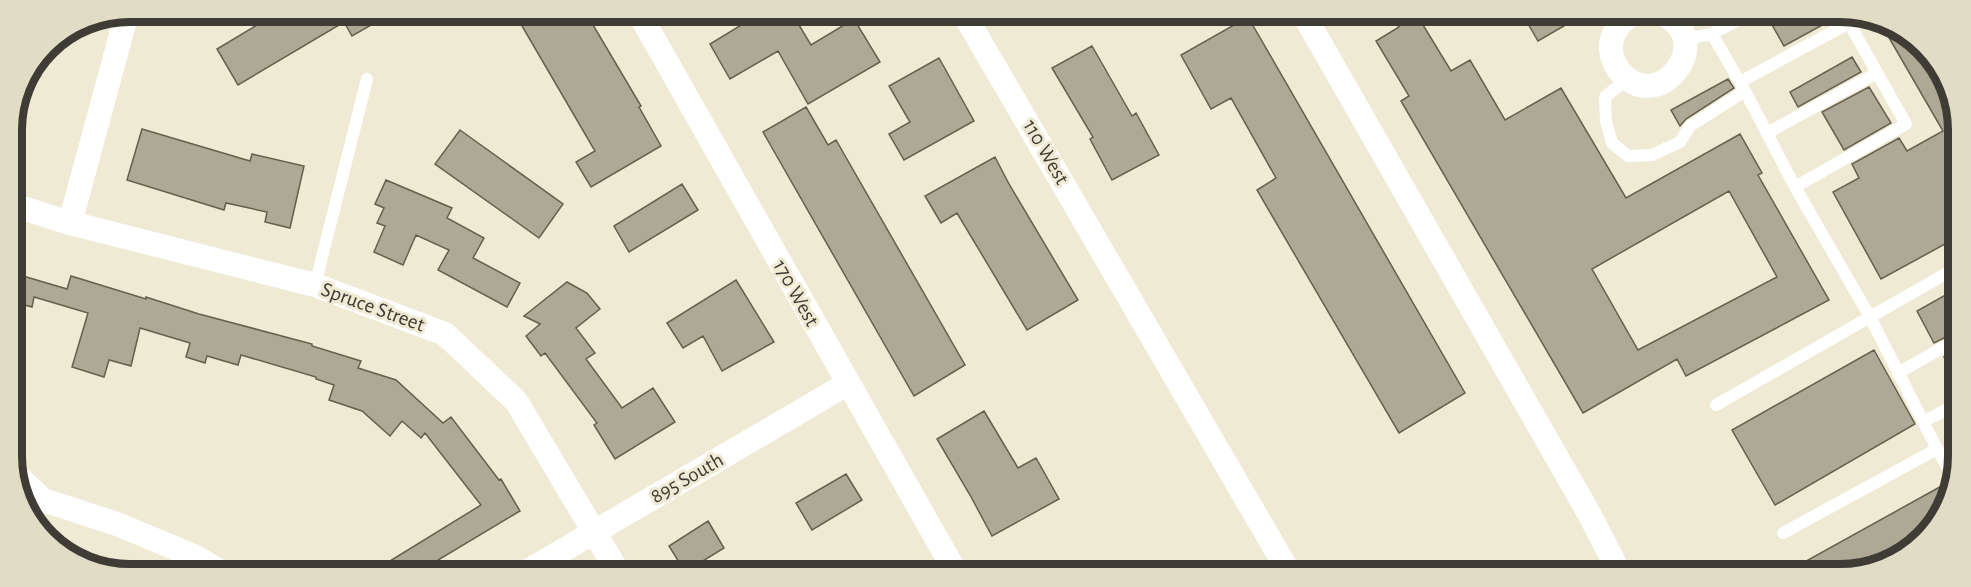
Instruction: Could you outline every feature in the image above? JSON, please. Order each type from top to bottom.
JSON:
[{"type":"street","points":[[70,223],[124,22]]},
{"type":"street","name":"170 West","points":[[644,22],[951,564]]},
{"type":"street","name":"110 West","points":[[969,22],[1284,564]]},
{"type":"street","points":[[1308,22],[1587,510],[1614,564]]},
{"type":"street","points":[[1623,22],[1617,28],[1612,39],[1613,61],[1627,79],[1639,84],[1652,85],[1669,78],[1682,64],[1685,52],[1684,39],[1679,28],[1673,22]]},
{"type":"street","name":"Spruce Street","points":[[23,208],[70,223],[315,285],[445,334],[516,401],[613,564]]},
{"type":"street","name":"895 South","points":[[540,564],[847,384]]},
{"type":"street","points":[[27,485],[43,500],[117,524],[208,564]]},
{"type":"lane","points":[[1684,39],[1712,34],[1734,22]]},
{"type":"lane","points":[[1627,79],[1605,97],[1606,121],[1612,143],[1628,156],[1652,155],[1680,142],[1690,126],[1743,87],[1844,22]]},
{"type":"lane","points":[[1795,187],[1906,124],[1848,23]]},
{"type":"lane","points":[[1712,34],[1743,87],[1795,187],[1870,317],[1948,468]]},
{"type":"lane","points":[[1767,133],[1877,73]]},
{"type":"lane","points":[[315,285],[368,79]]},
{"type":"lane","points":[[1716,405],[1948,273]]},
{"type":"lane","points":[[1898,373],[1948,345]]},
{"type":"lane","points":[[1923,422],[1948,409]]},
{"type":"lane","points":[[1783,533],[1937,449]]},
{"type":"building","points":[[262,22],[344,22],[238,85],[217,49]]},
{"type":"building","points":[[344,22],[376,22],[352,36]]},
{"type":"building","points":[[529,22],[591,22],[641,106],[639,107],[661,146],[591,187],[576,162],[595,151],[522,26]]},
{"type":"building","points":[[746,22],[775,22],[776,24],[797,22],[811,45],[849,22],[856,22],[880,62],[808,104],[778,51],[730,79],[710,44]]},
{"type":"building","points":[[1239,22],[1251,22],[1465,393],[1399,433],[1257,190],[1276,178],[1231,98],[1211,109],[1181,55]]},
{"type":"building","points":[[1396,22],[1421,22],[1451,71],[1470,60],[1505,120],[1561,88],[1626,198],[1740,134],[1762,173],[1758,175],[1829,300],[1686,376],[1677,359],[1583,413],[1401,101],[1409,96],[1376,41],[1399,27]],"holes":[[[1729,191],[1777,277],[1638,350],[1592,269]]]},
{"type":"building","points":[[1527,22],[1571,22],[1538,41]]},
{"type":"building","points":[[1770,22],[1828,22],[1784,46]]},
{"type":"building","points":[[1887,33],[1906,45],[1922,59],[1943,96],[1948,117],[1948,242],[1881,279],[1833,192],[1859,178],[1852,164],[1899,138],[1907,151],[1943,131]]},
{"type":"building","points":[[1092,46],[1132,116],[1136,113],[1159,155],[1112,180],[1090,139],[1093,137],[1052,68]]},
{"type":"building","points":[[1852,57],[1861,72],[1798,107],[1790,92]]},
{"type":"building","points":[[939,58],[974,121],[904,160],[889,134],[910,122],[889,86]]},
{"type":"building","points":[[1728,79],[1734,88],[1686,119],[1680,126],[1671,110]]},
{"type":"building","points":[[1869,87],[1891,123],[1844,150],[1822,112]]},
{"type":"building","points":[[806,107],[828,145],[836,140],[965,365],[914,396],[763,132]]},
{"type":"building","points":[[142,129],[250,161],[252,154],[304,166],[290,228],[265,222],[267,212],[226,203],[224,210],[127,180]]},
{"type":"building","points":[[460,130],[563,204],[539,238],[435,164]]},
{"type":"building","points":[[995,157],[1078,300],[1027,330],[957,213],[941,223],[925,196]]},
{"type":"building","points":[[386,180],[452,208],[447,218],[484,238],[473,258],[520,283],[507,307],[438,270],[449,250],[416,235],[403,265],[374,252],[385,226],[377,223],[384,208],[375,204]]},
{"type":"building","points":[[682,184],[698,210],[629,252],[614,226]]},
{"type":"building","points":[[23,276],[67,289],[71,276],[199,314],[312,344],[312,346],[361,361],[358,368],[396,380],[443,423],[451,417],[499,480],[501,479],[520,511],[431,564],[385,564],[481,505],[425,433],[421,438],[402,421],[390,436],[362,411],[329,400],[334,385],[316,379],[316,377],[241,355],[238,365],[207,356],[205,363],[186,357],[190,343],[140,328],[131,366],[109,360],[104,377],[72,367],[88,313],[34,297],[32,307],[22,304]]},
{"type":"building","points":[[736,280],[774,342],[722,371],[703,336],[683,348],[667,323]]},
{"type":"building","points":[[567,282],[587,293],[600,309],[576,328],[595,353],[586,359],[622,408],[653,388],[675,422],[615,459],[594,425],[597,423],[545,353],[541,356],[526,336],[540,324],[524,316]]},
{"type":"building","points":[[1948,294],[1948,336],[1934,343],[1917,311]]},
{"type":"building","points":[[1874,350],[1915,424],[1775,505],[1732,430]]},
{"type":"building","points":[[984,411],[1018,468],[1036,458],[1059,499],[992,536],[937,439]]},
{"type":"building","points":[[846,474],[862,500],[812,530],[796,503]]},
{"type":"building","points":[[1945,484],[1934,510],[1922,528],[1894,550],[1875,559],[1847,564],[1810,564],[1808,560]]},
{"type":"building","points":[[708,521],[724,548],[698,564],[680,564],[669,546]]}]
